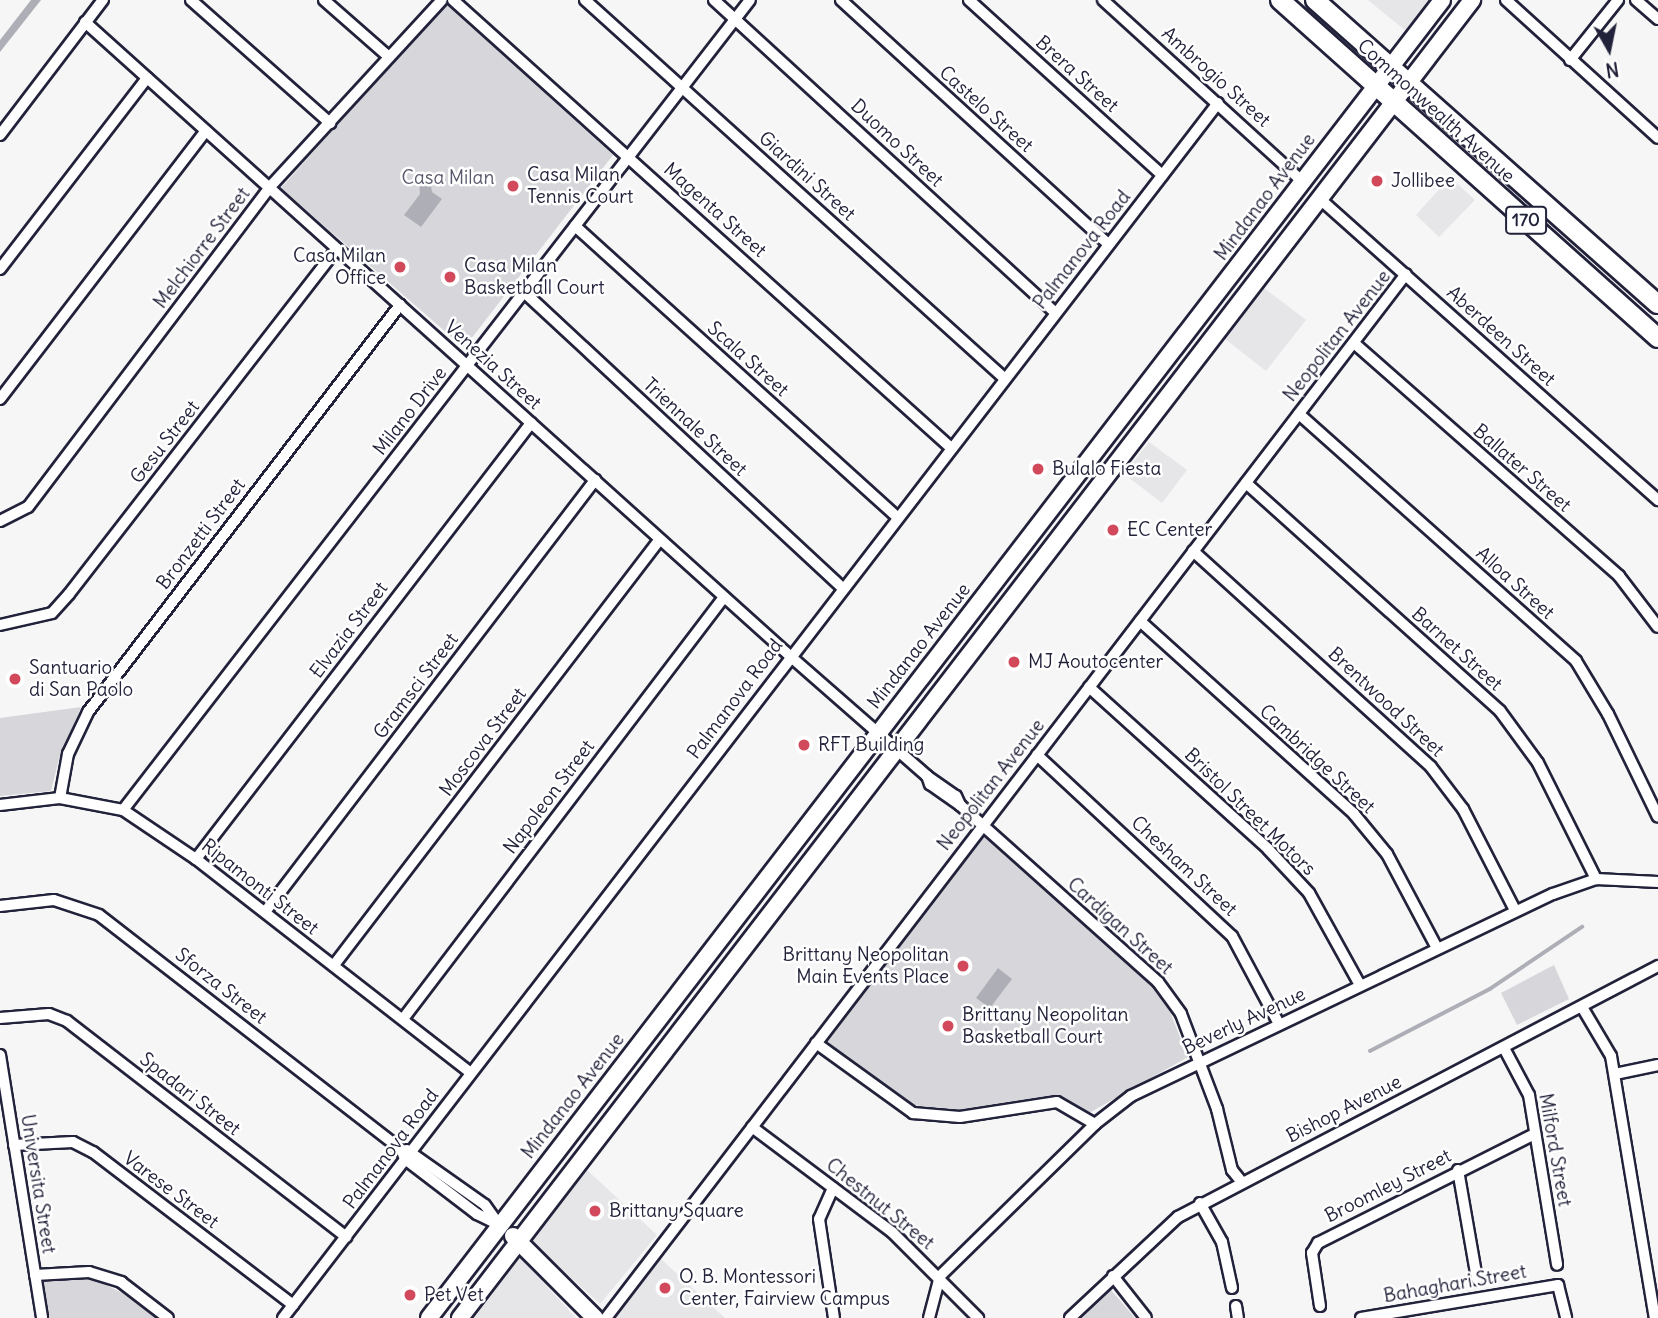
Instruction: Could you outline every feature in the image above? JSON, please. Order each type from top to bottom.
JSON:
[{"type":"main road","name":"Commonwealth Avenue","points":[[1280,0],[1658,338]]},
{"type":"main road","name":"Commonwealth Avenue","points":[[1315,0],[1658,304]]},
{"type":"main road","name":"Mindanao Avenue","points":[[429,1318],[1442,0]]},
{"type":"main road","points":[[460,1318],[1472,0]]},
{"type":"main road","points":[[1303,182],[1320,199]]},
{"type":"main road","points":[[500,1225],[595,1318]]},
{"type":"street","points":[[0,135],[103,0]]},
{"type":"street","points":[[191,0],[330,122]]},
{"type":"street","points":[[324,0],[389,57]]},
{"type":"street","name":"Melchiorre Street","points":[[0,521],[28,507],[270,188],[442,0]]},
{"type":"street","name":"Magenta Street","points":[[453,0],[951,448]]},
{"type":"street","name":"Giardini Street","points":[[585,0],[1004,379]]},
{"type":"street","name":"Duomo Street","points":[[714,0],[1055,313]]},
{"type":"street","name":"Milano Drive","points":[[123,810],[750,0]]},
{"type":"street","name":"Castelo Street","points":[[841,0],[1108,244]]},
{"type":"street","name":"Brera Street","points":[[969,0],[1162,175]]},
{"type":"street","name":"Ambrogio Street","points":[[1104,0],[1303,182]]},
{"type":"street","points":[[1506,0],[1658,138]]},
{"type":"street","points":[[1570,60],[1618,0]]},
{"type":"street","points":[[1636,0],[1658,19]]},
{"type":"street","name":"Venezia Street","points":[[85,22],[878,734]]},
{"type":"street","points":[[0,269],[147,78]]},
{"type":"street","name":"Palmanova Road","points":[[283,1318],[406,1153],[471,1073],[1218,103]]},
{"type":"street","points":[[0,399],[206,131]]},
{"type":"street","name":"Aberdeen Street","points":[[1320,199],[1658,500]]},
{"type":"street","name":"Scala Street","points":[[575,226],[898,518]]},
{"type":"street","name":"Gesu Street","points":[[0,625],[52,613],[337,249]]},
{"type":"street","name":"Neopolitan Avenue","points":[[606,1318],[1406,274]]},
{"type":"street","name":"Triennale Street","points":[[524,292],[843,588]]},
{"type":"street","name":"Bronzetti Street","points":[[60,799],[68,754],[88,712],[400,306]]},
{"type":"street","name":"Ballater Street","points":[[1354,343],[1619,576],[1658,627]]},
{"type":"street","name":"Alloa Street","points":[[1299,414],[1576,660],[1608,713],[1658,817]]},
{"type":"street","name":"Elvazia Street","points":[[196,859],[531,423]]},
{"type":"street","name":"Gramsci Street","points":[[265,912],[595,481]]},
{"type":"street","name":"Barnet Street","points":[[1246,483],[1507,719],[1538,763],[1596,879]]},
{"type":"street","name":"Moscova Street","points":[[334,965],[660,539]]},
{"type":"street","name":"Brentwood Street","points":[[1193,551],[1431,767],[1463,809],[1515,910]]},
{"type":"street","name":"Napoleon Street","points":[[403,1019],[724,597]]},
{"type":"street","name":"Cambridge Street","points":[[1140,621],[1354,814],[1387,854],[1437,948]]},
{"type":"street","name":"Bristol Street Motors","points":[[1089,687],[1268,849],[1309,893],[1360,985]]},
{"type":"street","name":"Cardigan Street","points":[[878,734],[927,776],[956,796],[960,805],[1158,982],[1181,1014],[1199,1060],[1232,1170],[1241,1181]]},
{"type":"street","name":"Chesham Street","points":[[1037,755],[1232,936],[1279,1024]]},
{"type":"street","name":"Ripamonti Street","points":[[0,805],[60,799],[123,810],[196,859],[471,1073]]},
{"type":"street","name":"Beverly Avenue","points":[[940,1276],[1095,1125],[1131,1096],[1199,1060],[1515,910],[1596,879],[1658,882]]},
{"type":"street","name":"Sforza Street","points":[[0,906],[54,900],[99,915],[406,1153],[485,1205],[500,1225]]},
{"type":"street","name":"Bishop Avenue","points":[[1070,1318],[1168,1223],[1200,1203],[1658,966]]},
{"type":"street","points":[[1582,1007],[1602,1037],[1615,1074],[1655,1318]]},
{"type":"street","name":"Spadari Street","points":[[0,1018],[49,1014],[67,1021],[346,1237]]},
{"type":"street","points":[[816,1043],[913,1113],[960,1117],[1057,1102],[1095,1125]]},
{"type":"street","name":"Milford Street","points":[[1504,1048],[1524,1080],[1558,1265]]},
{"type":"street","name":"Universita Street","points":[[0,1055],[42,1318]]},
{"type":"street","points":[[1615,1074],[1658,1065]]},
{"type":"street","name":"Chestnut Street","points":[[752,1127],[892,1231],[940,1276],[978,1318]]},
{"type":"street","name":"Broomley Street","points":[[1320,1306],[1312,1253],[1318,1243],[1535,1133]]},
{"type":"street","name":"Varese Street","points":[[14,1144],[73,1142],[93,1152],[293,1305]]},
{"type":"street","points":[[1458,1170],[1477,1279]]},
{"type":"street","points":[[834,1188],[819,1219],[834,1318]]},
{"type":"street","points":[[1200,1203],[1223,1242],[1232,1288]]},
{"type":"street","points":[[1645,1266],[1658,1264]]},
{"type":"street","points":[[35,1275],[89,1272],[121,1282],[168,1318]]},
{"type":"street","points":[[929,1318],[940,1276]]},
{"type":"street","points":[[1113,1276],[1146,1318]]},
{"type":"street","name":"Bahaghari Street","points":[[1361,1318],[1554,1285],[1561,1287],[1566,1318]]},
{"type":"street","points":[[1236,1306],[1238,1318]]},
{"type":"shaded area","points":[[31,0],[41,0],[0,52],[0,40]]},
{"type":"shaded area","points":[[1368,0],[1430,0],[1407,32]]},
{"type":"shaded area","points":[[1450,177],[1475,200],[1439,237],[1416,215]]},
{"type":"shaded area","points":[[430,179],[432,192],[442,199],[421,227],[404,215],[420,194],[419,180]]},
{"type":"shaded area","points":[[1264,288],[1306,320],[1266,371],[1225,339]]},
{"type":"shaded area","points":[[1149,442],[1187,470],[1162,503],[1124,474]]},
{"type":"shaded area","points":[[998,968],[1012,979],[990,1008],[976,998]]},
{"type":"shaded area","points":[[586,1169],[657,1235],[600,1304],[529,1240]]},
{"type":"shaded area","points":[[520,1257],[576,1318],[474,1318]]},
{"type":"shaded area","name":"O. B. Montessori Center, Fairview Campus","points":[[660,1258],[725,1318],[615,1318]]},
{"type":"green space","name":"Casa Milan","points":[[446,4],[613,155],[464,348],[281,188]]},
{"type":"green space","points":[[81,707],[59,759],[51,791],[0,796],[0,718]]},
{"type":"green space","points":[[984,835],[1155,989],[1168,1007],[1188,1057],[1089,1113],[1063,1097],[943,1112],[903,1102],[829,1046],[827,1037]]},
{"type":"green space","points":[[1554,965],[1569,999],[1517,1025],[1501,993]]},
{"type":"green space","points":[[90,1277],[122,1293],[156,1318],[49,1318],[43,1279]]},
{"type":"green space","points":[[1111,1290],[1135,1318],[1082,1318]]},
{"type":"waterway","points":[[1370,1051],[1490,989],[1582,927]]},
{"type":"place","name":"Jollibee","points":[[1377,181]]},
{"type":"place","name":"Casa Milan Tennis Court","points":[[513,186]]},
{"type":"place","name":"Casa Milan Office","points":[[400,267]]},
{"type":"place","name":"Casa Milan Basketball Court","points":[[450,277]]},
{"type":"place","name":"Bulalo Fiesta","points":[[1038,469]]},
{"type":"place","name":"EC Center","points":[[1113,530]]},
{"type":"place","name":"MJ Aoutocenter","points":[[1014,662]]},
{"type":"place","name":"Santuario di San Paolo","points":[[15,679]]},
{"type":"place","name":"RFT Building","points":[[804,745]]},
{"type":"place","name":"Brittany Neopolitan Main Events Place","points":[[963,966]]},
{"type":"place","name":"Brittany Neopolitan Basketball Court","points":[[948,1026]]},
{"type":"place","name":"Brittany Square","points":[[595,1211]]},
{"type":"place","name":"O. B. Montessori Center, Fairview Campus","points":[[665,1288]]},
{"type":"place","name":"Pet Vet","points":[[410,1295]]}]
